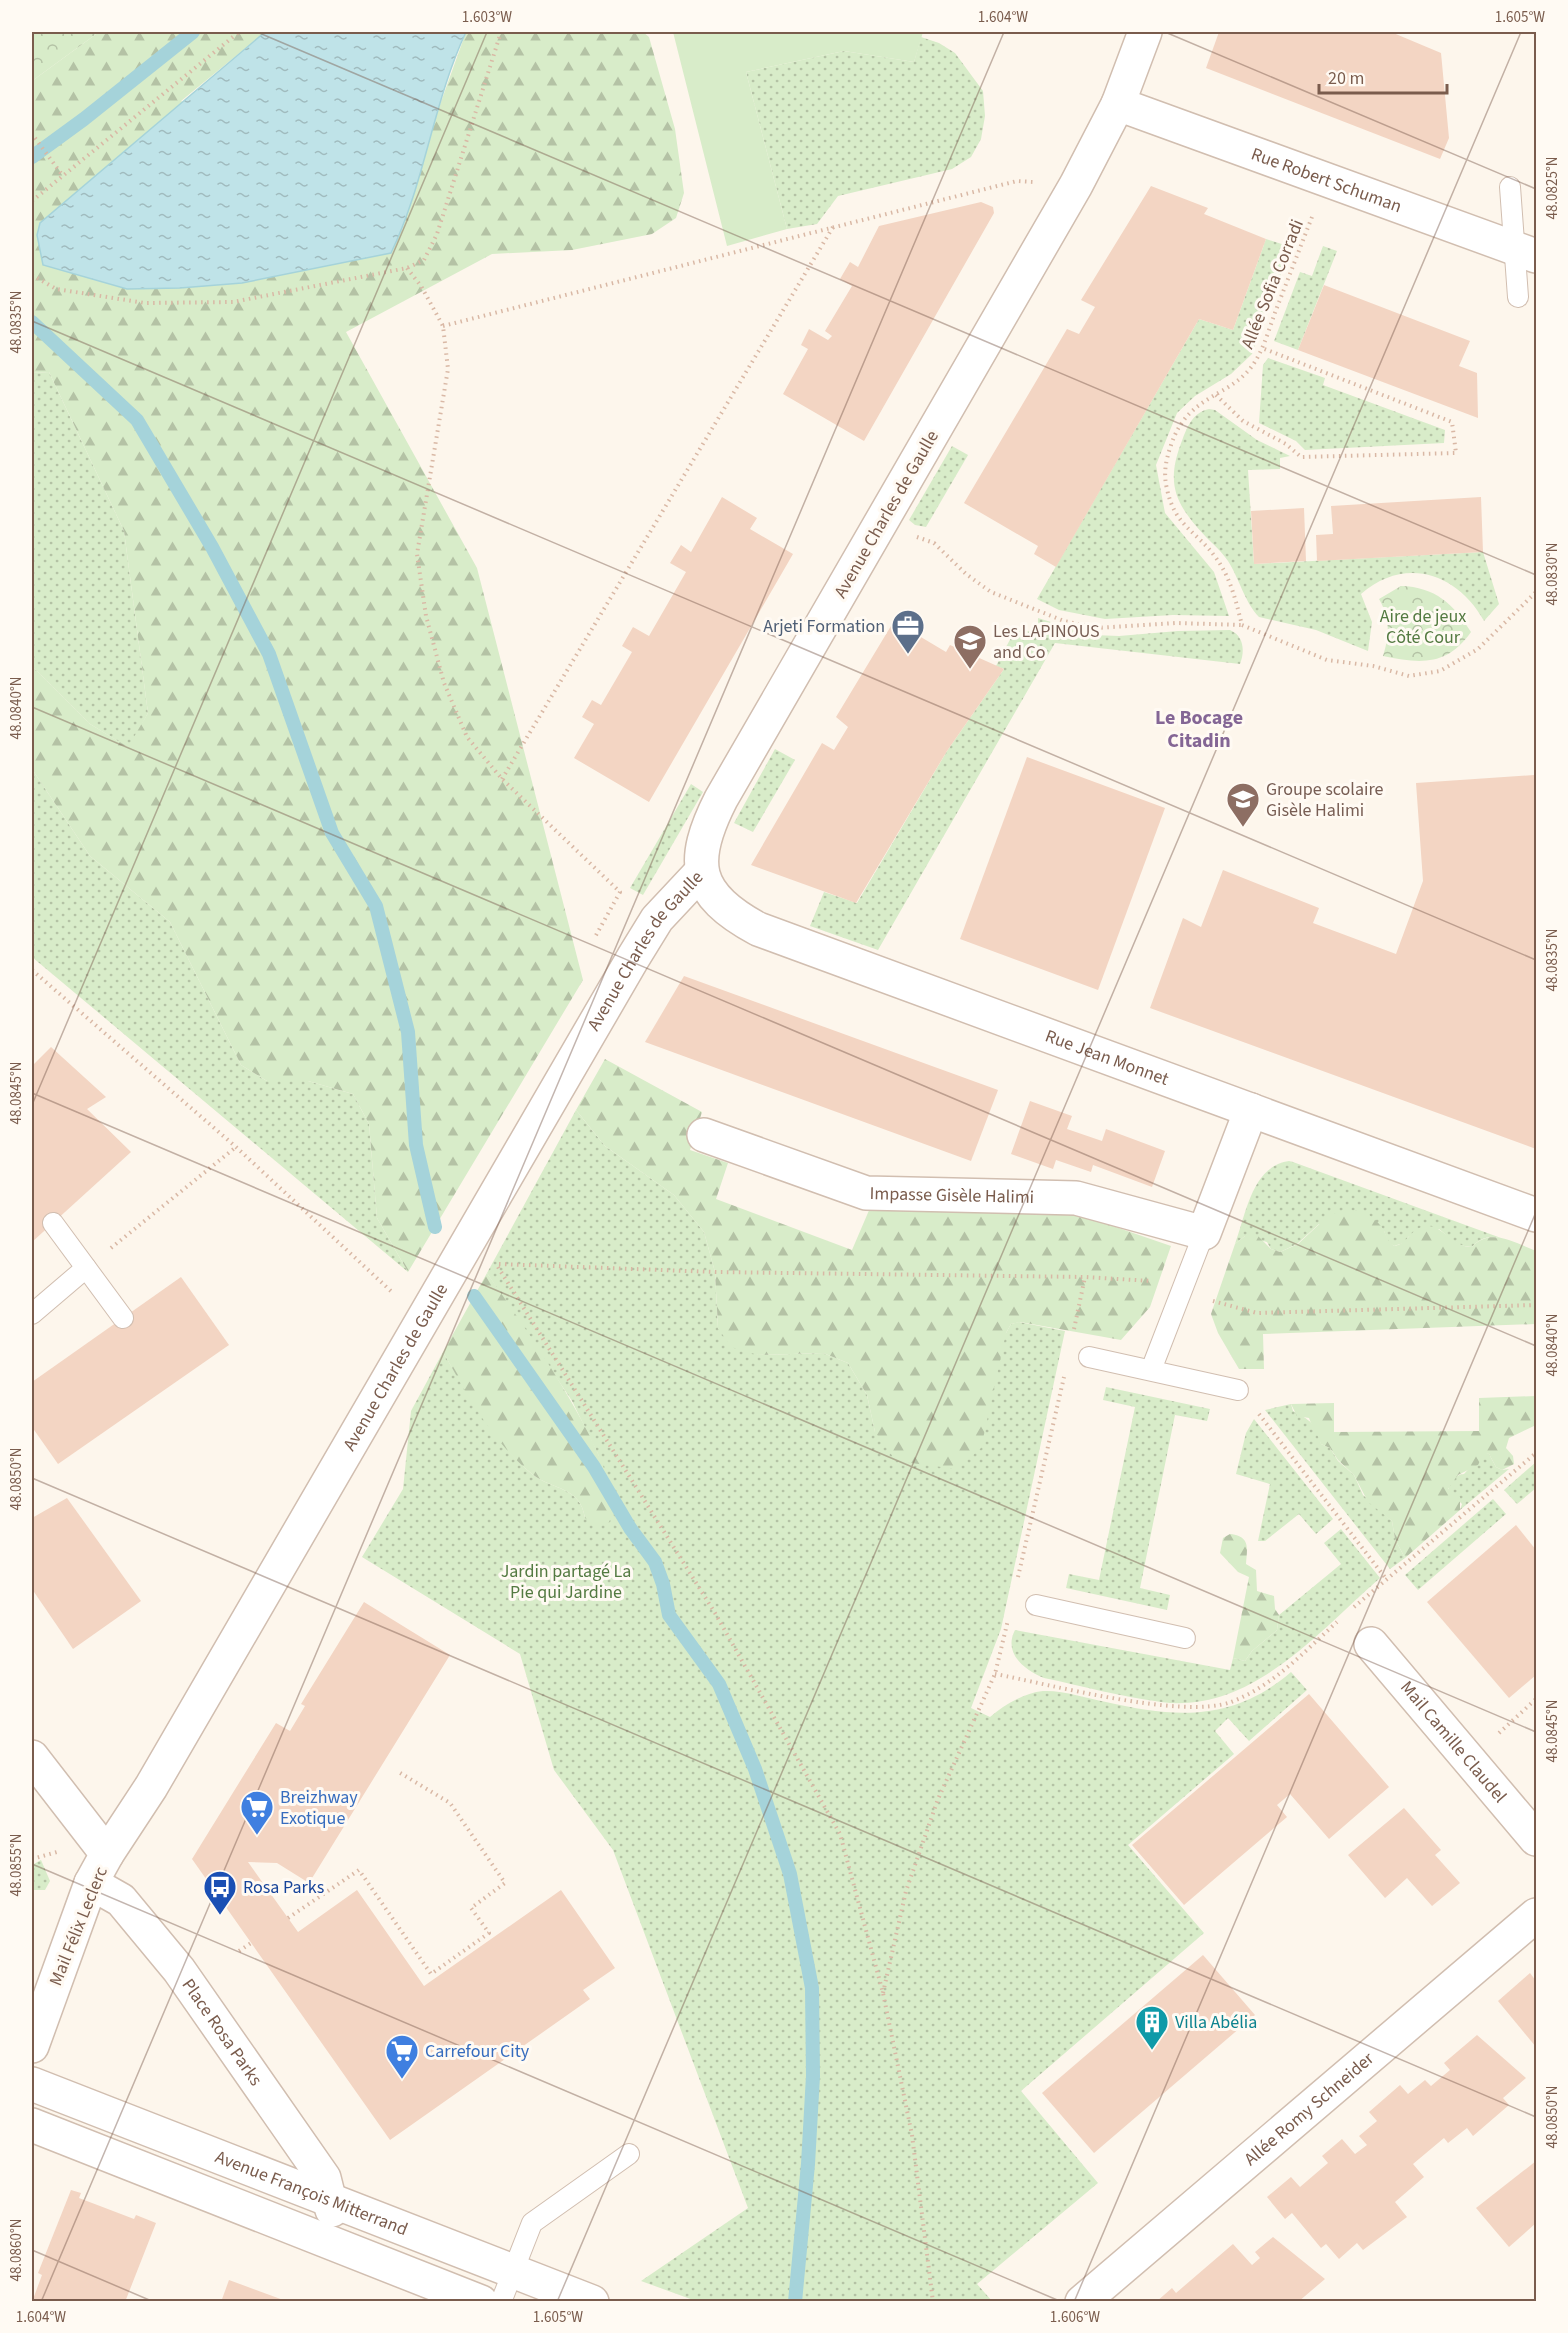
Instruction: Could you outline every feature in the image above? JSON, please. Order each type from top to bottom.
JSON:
[{"type":"street","name":"Avenue Charles de Gaulle","points":[[107,1854],[152,1787],[633,958],[657,919],[701,872],[700,851],[706,828],[721,799],[1076,185],[1118,104],[1145,32]]},
{"type":"street","name":"Rue Robert Schuman","points":[[1118,104],[1525,252]]},
{"type":"street","name":"Rue Jean Monnet","points":[[701,872],[713,897],[736,918],[758,929],[1536,1215]]},
{"type":"street","points":[[1204,1233],[1251,1110]]},
{"type":"street","name":"Impasse Gisèle Halimi","points":[[704,1135],[866,1192],[1076,1198],[1204,1233]]},
{"type":"street","name":"Mail Camille Claudel","points":[[1371,1644],[1536,1839]]},
{"type":"street","name":"Mail Félix Leclerc","points":[[32,1756],[107,1854],[91,1883],[32,2046]]},
{"type":"street","name":"Place Rosa Parks","points":[[91,1883],[121,1900],[179,1970],[324,2178],[339,2246]]},
{"type":"street","name":"Allée Romy Schneider","points":[[1082,2301],[1536,1915]]},
{"type":"street","name":"Avenue François Mitterrand","points":[[32,2084],[592,2301]]},
{"type":"street","points":[[32,2125],[481,2301]]},
{"type":"lane","points":[[1510,187],[1525,252],[1518,297]]},
{"type":"lane","points":[[53,1223],[123,1318]]},
{"type":"lane","points":[[1151,1371],[1204,1233]]},
{"type":"lane","points":[[32,1314],[86,1268]]},
{"type":"lane","points":[[1089,1358],[1238,1390]]},
{"type":"lane","points":[[1036,1605],[1185,1638]]},
{"type":"lane","points":[[481,2301],[532,2223],[628,2154]]},
{"type":"lane","points":[[501,2301],[505,2267]]},
{"type":"path","points":[[32,201],[239,32]]},
{"type":"path","points":[[32,274],[56,289],[145,303],[233,302],[407,268],[424,260],[437,234],[501,32]]},
{"type":"path","points":[[35,138],[63,176]]},
{"type":"path","name":"Allée Sofia Corradi","points":[[1242,626],[1234,592],[1226,573],[1215,556],[1180,522],[1167,489],[1165,464],[1183,418],[1194,407],[1216,395],[1246,372],[1262,348],[1327,179]]},
{"type":"path","points":[[443,326],[1017,181],[1076,185]]},
{"type":"path","points":[[502,779],[833,228]]},
{"type":"path","points":[[407,268],[421,286],[443,326],[448,369],[417,554],[426,616],[444,683],[467,737],[502,779],[620,892],[595,937]]},
{"type":"path","points":[[1216,395],[1243,421],[1286,444],[1301,457],[1456,453],[1452,422],[1262,348]]},
{"type":"path","points":[[878,526],[906,532],[934,543],[966,574],[991,592],[1064,621],[1096,628],[1176,623],[1242,626],[1327,660],[1373,666],[1409,676],[1440,671],[1478,649],[1536,592]]},
{"type":"path","points":[[32,970],[236,1147],[394,1294]]},
{"type":"path","points":[[86,1268],[236,1147]]},
{"type":"path","points":[[933,2301],[912,2135],[883,1993],[840,1834],[715,1613],[496,1263],[727,1272],[1146,1280],[1257,1313],[1536,1305]]},
{"type":"path","points":[[1073,1337],[1084,1278]]},
{"type":"path","points":[[1017,1582],[1065,1372]]},
{"type":"path","points":[[1251,1412],[1259,1414],[1387,1580]]},
{"type":"path","points":[[1347,1613],[1536,1453]]},
{"type":"path","points":[[883,1993],[910,1881],[938,1799],[995,1674],[1009,1617]]},
{"type":"path","points":[[995,1674],[1125,1699],[1187,1708],[1229,1703],[1283,1672],[1339,1620]]},
{"type":"path","points":[[1469,1760],[1536,1699]]},
{"type":"path","points":[[288,1918],[359,1870],[431,1974],[489,1933],[471,1908],[506,1883],[450,1803],[397,1772]]},
{"type":"path","points":[[32,1859],[56,1853],[63,1844]]},
{"type":"path","points":[[239,1952],[251,1944]]},
{"type":"green space","points":[[32,32],[99,32],[32,81]]},
{"type":"green space","points":[[99,32],[265,32],[181,101],[402,230],[437,113],[466,32],[643,32],[649,37],[675,129],[684,193],[676,218],[652,234],[572,250],[492,254],[346,332],[477,568],[583,980],[408,1272],[377,1218],[369,1124],[353,1094],[308,1081],[267,1081],[241,1065],[170,922],[90,856],[32,769],[32,666],[90,724],[128,747],[148,713],[124,531],[49,372],[32,373],[32,81]]},
{"type":"green space","points":[[673,32],[923,32],[914,62],[844,51],[746,72],[787,229],[727,246]]},
{"type":"green space","points":[[921,37],[939,43],[955,53],[983,91],[985,116],[981,139],[971,157],[952,169],[838,196],[817,224],[787,229],[746,72],[844,51],[914,62]]},
{"type":"green space","points":[[1266,239],[1291,247],[1252,354],[1231,374],[1195,396],[1177,413],[1156,465],[1165,513],[1214,572],[1229,616],[1173,615],[1105,619],[1059,610],[1037,599],[1199,319],[1233,330]]},
{"type":"green space","points":[[1323,246],[1337,251],[1298,350],[1274,341],[1300,272],[1312,276]]},
{"type":"green space","points":[[1268,358],[1325,378],[1323,385],[1445,430],[1444,443],[1305,450],[1296,441],[1259,423],[1263,365]]},
{"type":"green space","points":[[49,372],[124,531],[148,713],[129,748],[90,724],[32,666],[32,373]]},
{"type":"green space","points":[[1209,409],[1215,410],[1257,440],[1290,456],[1280,458],[1280,469],[1248,470],[1254,564],[1483,552],[1499,604],[1484,621],[1473,604],[1445,581],[1428,575],[1412,573],[1395,575],[1378,582],[1361,594],[1372,622],[1368,651],[1316,630],[1259,617],[1250,605],[1228,561],[1186,514],[1176,492],[1174,468],[1185,433],[1189,424],[1199,413]]},
{"type":"green space","points":[[952,446],[968,455],[926,527],[915,525],[909,520]]},
{"type":"green space","name":"Aire de jeux Côté Cour","points":[[1401,586],[1424,590],[1442,599],[1458,613],[1471,632],[1452,651],[1432,660],[1421,661],[1383,656],[1388,627],[1379,599]]},
{"type":"green space","points":[[1038,618],[1093,635],[1119,636],[1178,631],[1230,630],[1241,640],[1242,659],[1240,664],[1055,643],[878,950],[810,926],[824,892],[857,903],[947,751],[1004,669],[996,666],[1014,632],[1021,629],[1031,632],[1038,630]]},
{"type":"green space","points":[[775,749],[795,760],[753,832],[734,823]]},
{"type":"green space","points":[[32,769],[90,856],[170,922],[241,1065],[267,1081],[308,1081],[353,1094],[369,1124],[377,1218],[408,1272],[32,957]]},
{"type":"green space","points":[[691,784],[703,792],[643,895],[630,888]]},
{"type":"green space","points":[[605,1059],[702,1112],[690,1150],[728,1163],[716,1199],[852,1250],[870,1208],[1075,1213],[1171,1246],[1150,1307],[1121,1340],[1020,1322],[1011,1324],[1006,1333],[981,1448],[957,1469],[896,1461],[875,1432],[867,1395],[848,1363],[823,1353],[758,1355],[731,1347],[718,1328],[715,1272],[704,1232],[674,1195],[605,1146],[576,1110]]},
{"type":"green space","name":"Jardin partagé La Pie qui Jardine","points":[[576,1110],[605,1146],[674,1195],[704,1232],[715,1272],[718,1328],[758,1355],[823,1353],[848,1363],[867,1395],[875,1432],[1006,1333],[1011,1324],[1019,1322],[1065,1331],[1001,1629],[971,1708],[990,1717],[1022,1697],[1036,1692],[1051,1691],[1156,1711],[1203,1712],[1225,1708],[1247,1700],[1291,1672],[1307,1690],[1249,1741],[1228,1718],[1215,1731],[1234,1754],[1128,1845],[1204,1933],[1021,2091],[1098,2183],[977,2284],[992,2301],[696,2301],[641,2281],[748,2208],[613,1850],[554,1770],[520,1654],[362,1557],[403,1489],[411,1411],[443,1352],[483,1417],[507,1449],[532,1474],[572,1494],[578,1500],[585,1518],[603,1470],[598,1454],[572,1401],[487,1273]]},
{"type":"green space","points":[[1289,1161],[1501,1238],[1485,1238],[1472,1247],[1467,1247],[1454,1241],[1439,1229],[1408,1237],[1406,1242],[1394,1246],[1388,1242],[1384,1231],[1319,1224],[1297,1244],[1280,1252],[1271,1249],[1267,1242],[1245,1236],[1235,1244],[1252,1193],[1259,1182],[1266,1172]]},
{"type":"green space","points":[[1344,1210],[1362,1212],[1371,1216],[1394,1246],[1399,1245],[1416,1230],[1431,1226],[1465,1246],[1472,1247],[1479,1241],[1495,1237],[1536,1251],[1536,1324],[1263,1334],[1264,1369],[1239,1369],[1218,1333],[1211,1314],[1235,1244],[1245,1236],[1258,1236],[1271,1249],[1280,1252],[1298,1244],[1328,1216]]},
{"type":"green space","points":[[487,1273],[545,1358],[589,1435],[605,1470],[612,1500],[609,1522],[593,1524],[585,1518],[578,1500],[572,1494],[532,1474],[505,1448],[482,1417],[443,1352]]},
{"type":"green space","points":[[1106,1387],[1210,1409],[1207,1421],[1175,1415],[1140,1588],[1170,1595],[1167,1610],[1066,1588],[1069,1574],[1099,1580],[1135,1407],[1103,1400]]},
{"type":"green space","points":[[1536,1396],[1536,1425],[1509,1438],[1506,1448],[1513,1456],[1514,1464],[1502,1470],[1496,1467],[1489,1454],[1484,1453],[1478,1465],[1458,1475],[1448,1489],[1460,1497],[1460,1510],[1405,1558],[1395,1539],[1392,1521],[1368,1502],[1354,1475],[1338,1460],[1330,1448],[1321,1444],[1309,1418],[1297,1416],[1291,1404],[1334,1403],[1334,1432],[1479,1431],[1479,1398]]},
{"type":"green space","points":[[1291,1404],[1293,1411],[1315,1427],[1321,1444],[1330,1448],[1338,1461],[1354,1475],[1363,1495],[1392,1521],[1395,1539],[1405,1558],[1390,1569],[1265,1410]]},
{"type":"green space","points":[[1254,1419],[1333,1519],[1316,1534],[1299,1514],[1265,1541],[1258,1541],[1270,1484],[1236,1474],[1246,1433]]},
{"type":"green space","points":[[1484,1452],[1489,1454],[1496,1467],[1502,1470],[1509,1469],[1460,1510],[1462,1504],[1448,1490],[1449,1487],[1453,1479],[1464,1474]]},
{"type":"green space","points":[[1536,1462],[1536,1488],[1517,1504],[1504,1490]]},
{"type":"green space","points":[[1493,1499],[1506,1514],[1418,1590],[1405,1575]]},
{"type":"green space","points":[[1341,1529],[1380,1578],[1281,1665],[1253,1682],[1224,1695],[1194,1702],[1161,1702],[1132,1697],[1044,1678],[1023,1665],[1014,1653],[1012,1638],[1015,1630],[1230,1670],[1233,1658],[1245,1661],[1252,1651],[1277,1630],[1279,1615],[1341,1564],[1324,1543]]},
{"type":"green space","points":[[1230,1534],[1245,1540],[1246,1564],[1256,1570],[1257,1591],[1274,1596],[1275,1609],[1279,1615],[1277,1630],[1252,1651],[1245,1661],[1233,1658],[1249,1577],[1238,1572],[1220,1553],[1223,1538]]},
{"type":"green space","points":[[41,1860],[50,1881],[45,1890],[32,1890],[32,1865]]},
{"type":"water","points":[[265,32],[466,32],[445,86],[403,226],[391,253],[242,283],[180,288],[127,289],[43,265],[37,235],[40,223]]},
{"type":"building","points":[[1219,32],[1391,32],[1441,53],[1449,138],[1440,159],[1206,68]]},
{"type":"building","points":[[1151,186],[1208,208],[1204,214],[1266,239],[1233,330],[1199,319],[1056,567],[1034,554],[1038,546],[964,503],[1067,329],[1079,334],[1095,307],[1081,300]]},
{"type":"building","points":[[981,202],[993,207],[994,213],[864,441],[783,394],[808,349],[801,345],[809,329],[828,340],[832,336],[825,331],[852,286],[840,279],[850,262],[858,267],[879,226]]},
{"type":"building","points":[[1324,285],[1470,341],[1459,366],[1477,373],[1478,418],[1298,350]]},
{"type":"building","points":[[722,497],[757,518],[750,529],[793,554],[649,802],[574,758],[594,724],[582,717],[592,700],[601,705],[632,652],[622,646],[633,627],[649,636],[686,572],[670,563],[681,545],[691,552]]},
{"type":"building","points":[[1481,497],[1483,552],[1317,561],[1316,535],[1333,534],[1331,506]]},
{"type":"building","points":[[1304,508],[1306,561],[1254,564],[1251,511]]},
{"type":"building","points":[[894,621],[946,652],[950,645],[1004,669],[947,751],[856,903],[751,865],[822,743],[834,750],[848,727],[836,717]]},
{"type":"building","points":[[1027,757],[1165,808],[1098,990],[960,939]]},
{"type":"building","points":[[1534,775],[1536,805],[1536,1149],[1150,1008],[1183,918],[1201,927],[1223,870],[1319,908],[1313,923],[1396,954],[1423,881],[1416,783]]},
{"type":"building","points":[[684,976],[998,1090],[971,1161],[645,1042]]},
{"type":"building","points":[[51,1047],[106,1097],[87,1109],[131,1152],[32,1242],[32,1066]]},
{"type":"building","points":[[1030,1101],[1072,1116],[1067,1129],[1102,1141],[1106,1129],[1165,1151],[1152,1187],[1093,1165],[1091,1172],[1056,1160],[1053,1169],[1011,1154]]},
{"type":"building","points":[[181,1277],[229,1345],[58,1464],[32,1427],[32,1382]]},
{"type":"building","points":[[67,1498],[141,1601],[73,1649],[32,1589],[32,1518]]},
{"type":"building","points":[[1516,1525],[1536,1550],[1536,1675],[1509,1698],[1427,1602]]},
{"type":"building","points":[[364,1602],[450,1655],[309,1883],[277,1863],[248,1862],[298,1932],[357,1890],[424,1986],[561,1890],[615,1968],[583,1990],[590,1999],[390,2140],[192,1859],[276,1723],[290,1731],[305,1706],[301,1704]]},
{"type":"building","points":[[1309,1694],[1389,1787],[1329,1839],[1290,1794],[1277,1805],[1287,1817],[1184,1905],[1132,1845]]},
{"type":"building","points":[[1404,1808],[1441,1850],[1435,1855],[1460,1883],[1432,1906],[1407,1878],[1385,1898],[1348,1855]]},
{"type":"building","name":"Villa Abélia","points":[[1203,1955],[1255,2015],[1094,2153],[1042,2093]]},
{"type":"building","points":[[1530,1973],[1536,1981],[1536,2047],[1498,2001]]},
{"type":"building","points":[[1477,2035],[1526,2078],[1503,2098],[1509,2105],[1473,2136],[1467,2128],[1448,2143],[1444,2138],[1413,2164],[1424,2177],[1395,2202],[1407,2217],[1363,2250],[1357,2243],[1339,2259],[1326,2244],[1321,2248],[1292,2213],[1285,2219],[1267,2197],[1291,2177],[1300,2187],[1328,2163],[1322,2156],[1342,2139],[1355,2154],[1367,2145],[1359,2136],[1377,2121],[1369,2112],[1400,2085],[1408,2094],[1425,2080],[1431,2086],[1450,2070],[1444,2063]]},
{"type":"building","points":[[1536,2161],[1536,2223],[1509,2247],[1476,2208]]},
{"type":"building","points":[[71,2190],[81,2193],[79,2198],[134,2219],[136,2215],[156,2223],[125,2302],[32,2302],[42,2275],[38,2273]]},
{"type":"building","points":[[1273,2237],[1325,2279],[1298,2302],[1156,2302],[1172,2288],[1176,2293],[1233,2244],[1252,2265],[1260,2258],[1255,2252]]},
{"type":"building","points":[[229,2280],[286,2301],[286,2302],[221,2302]]},
{"type":"waterway","points":[[32,157],[84,119],[193,32]]},
{"type":"waterway","points":[[32,322],[137,420],[212,547],[269,654],[332,833],[376,906],[408,1032],[416,1145],[435,1227]]},
{"type":"waterway","points":[[474,1296],[594,1467],[630,1528],[655,1562],[663,1584],[669,1615],[719,1684],[755,1769],[790,1874],[812,1988],[813,2076],[808,2164],[795,2302]]},
{"type":"place","name":"Arjeti Formation","points":[[908,655]]},
{"type":"place","name":"Les LAPINOUS and Co","points":[[970,670]]},
{"type":"place","name":"Groupe scolaire Gisèle Halimi","points":[[1243,828]]},
{"type":"place","name":"Breizhway Exotique","points":[[257,1836]]},
{"type":"place","name":"Rosa Parks","points":[[220,1916]]},
{"type":"place","name":"Villa Abélia","points":[[1152,2051]]},
{"type":"place","name":"Carrefour City","points":[[402,2080]]},
{"type":"district","name":"Le Bocage Citadin","points":[[1199,728]]}]
